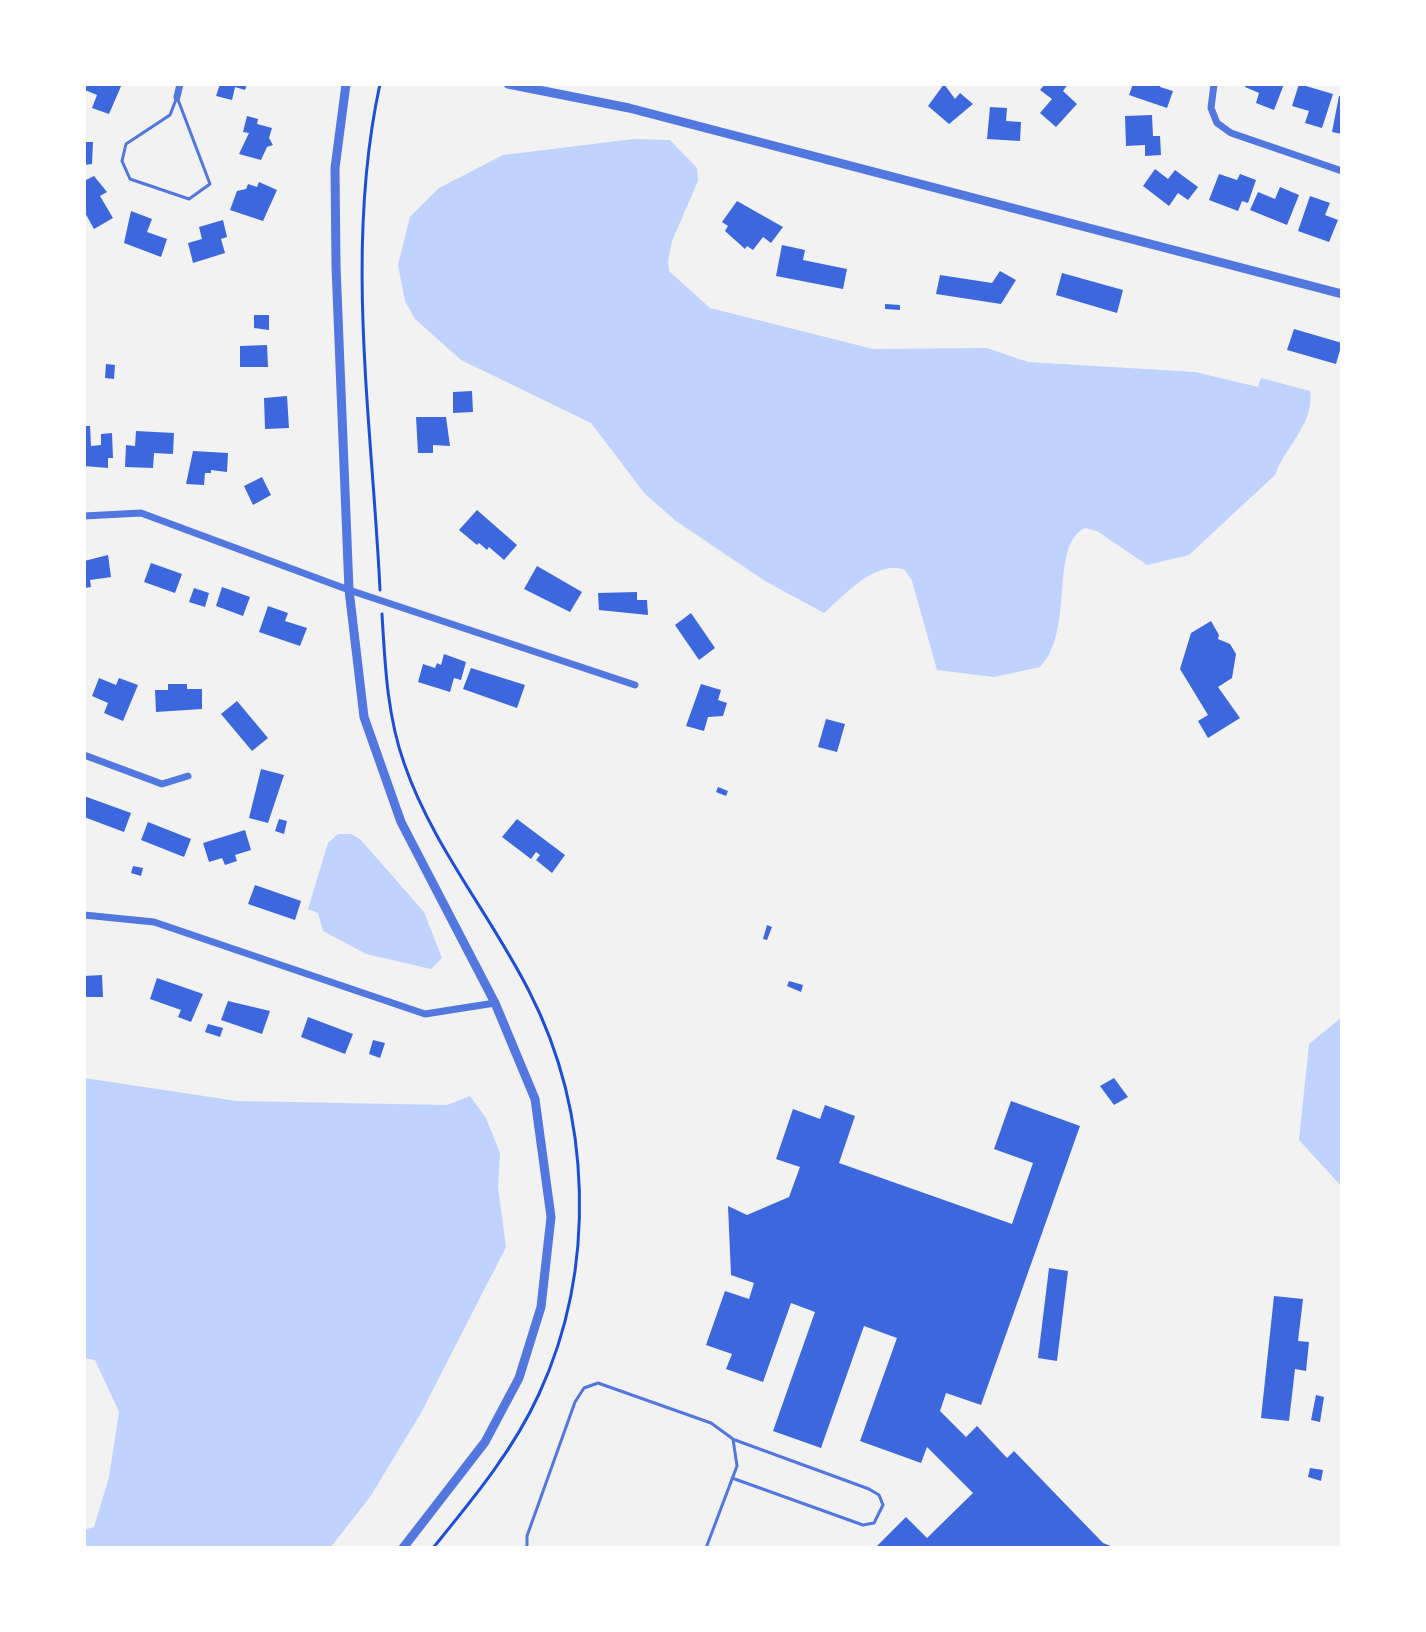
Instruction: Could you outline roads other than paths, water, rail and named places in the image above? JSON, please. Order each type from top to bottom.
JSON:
[{"type":"street","points":[[177,97],[180,84]]},
{"type":"street","points":[[346,84],[335,182],[349,590],[364,717],[396,807],[495,1003],[535,1099],[551,1217],[541,1307],[519,1378],[504,1411],[461,1476],[403,1548]]},
{"type":"street","points":[[508,84],[629,108],[1342,294]]},
{"type":"street","points":[[1214,84],[1211,108],[1224,129],[1342,171]]},
{"type":"street","points":[[84,516],[141,513],[349,590],[635,685]]},
{"type":"street","points":[[84,755],[162,784],[188,776]]},
{"type":"street","points":[[84,915],[154,922],[425,1014],[495,1003]]},
{"type":"lane","points":[[177,97],[210,184],[189,199],[130,179],[122,161],[126,144],[170,115],[177,97]]},
{"type":"lane","points":[[527,1548],[527,1536],[575,1402],[584,1388],[598,1383],[711,1423],[733,1439],[869,1489],[879,1495],[883,1505],[874,1523],[863,1525],[732,1478]]},
{"type":"lane","points":[[706,1548],[737,1466],[733,1439]]},
{"type":"water","points":[[634,139],[670,140],[697,168],[698,181],[672,241],[668,261],[669,271],[710,308],[873,349],[987,348],[1028,362],[1195,372],[1258,387],[1261,378],[1310,391],[1304,424],[1275,475],[1189,555],[1147,565],[1097,531],[1085,528],[1074,538],[1067,552],[1057,632],[1051,651],[1040,667],[994,677],[937,670],[912,581],[905,570],[894,568],[871,574],[824,613],[765,581],[676,521],[645,494],[591,423],[461,360],[415,319],[405,301],[398,265],[410,217],[439,188],[503,155]]},
{"type":"water","points":[[338,834],[351,834],[360,839],[424,912],[442,958],[431,969],[366,954],[323,931],[318,913],[308,909],[328,843]]},
{"type":"water","points":[[1342,1017],[1342,1187],[1299,1140],[1309,1044]]},
{"type":"water","points":[[84,1078],[237,1101],[447,1105],[470,1096],[486,1118],[500,1153],[498,1187],[506,1247],[421,1413],[370,1497],[330,1548],[84,1548],[84,1530],[94,1527],[109,1477],[119,1412],[95,1360],[84,1358]]}]
